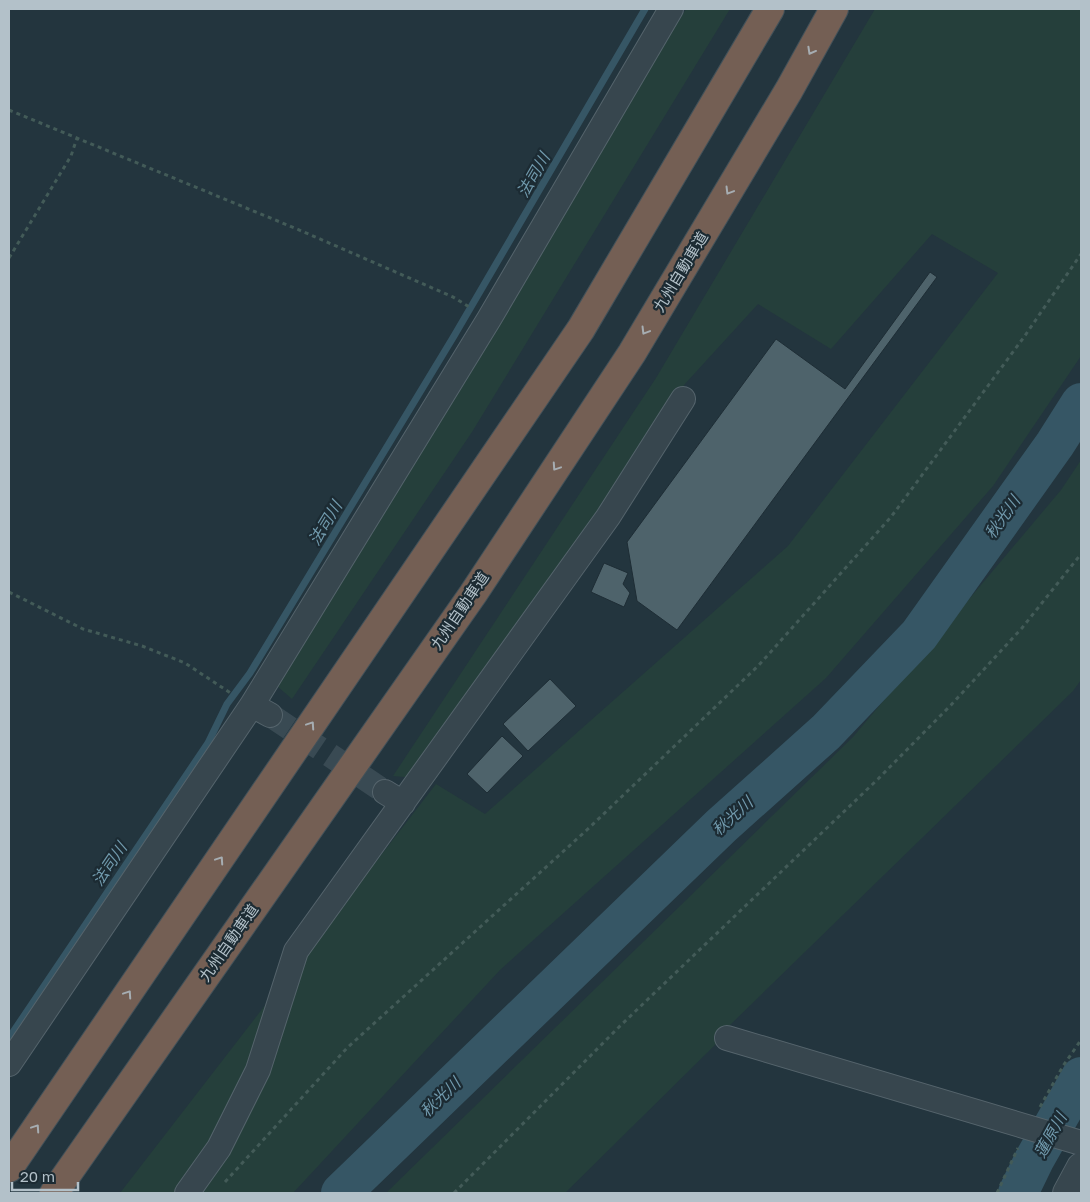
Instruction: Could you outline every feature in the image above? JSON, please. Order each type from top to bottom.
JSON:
[{"type":"highway","points":[[9,1168],[581,329],[770,9]]},
{"type":"highway","name":"九州自動車道","points":[[54,1193],[472,594],[632,353],[789,90],[834,9]]},
{"type":"street","points":[[9,1064],[261,710],[671,9]]},
{"type":"street","points":[[187,1193],[219,1148],[258,1070],[296,951],[394,798],[608,517],[683,399]]},
{"type":"street","points":[[728,1038],[1028,1128],[1081,1142]]},
{"type":"street","points":[[1067,1193],[1081,1167]]},
{"type":"path","points":[[9,110],[297,229],[458,300]]},
{"type":"path","points":[[9,258],[71,156],[77,138]]},
{"type":"path","points":[[222,1186],[347,1048],[589,828],[759,665],[891,517],[1024,337],[1081,254]]},
{"type":"path","points":[[454,1193],[621,1025],[938,719],[1022,628],[1081,554]]},
{"type":"path","points":[[9,592],[83,629],[142,646],[185,663],[218,685]]},
{"type":"green space","points":[[686,9],[730,9],[472,432],[292,699],[277,686]]},
{"type":"green space","points":[[875,9],[1081,9],[1081,356],[993,486],[826,678],[500,970],[293,1193],[120,1193],[436,784],[485,814],[788,546],[998,273],[932,234],[831,349],[758,304],[684,385],[416,778],[393,776],[656,378]]},
{"type":"green space","points":[[1081,460],[1081,680],[1073,691],[730,1025],[714,1046],[565,1193],[386,1193],[853,737],[1061,490]]},
{"type":"building","points":[[930,272],[937,277],[677,630],[637,601],[627,542],[776,339],[845,389]]},
{"type":"building","points":[[604,563],[628,573],[623,584],[630,593],[624,607],[591,592]]},
{"type":"building","points":[[550,679],[576,706],[528,751],[503,724]]},
{"type":"building","points":[[502,736],[523,756],[487,793],[467,774]]},
{"type":"waterway","name":"法司川","points":[[9,1038],[208,743],[227,704],[250,673],[454,336],[645,9]]},
{"type":"waterway","name":"秋光川","points":[[341,1193],[721,826],[826,732],[919,635],[1055,444],[1081,403]]},
{"type":"waterway","name":"蓮原川","points":[[1018,1193],[1034,1160],[1081,1077]]},
{"type":"tunnel","points":[[270,715],[385,792]]}]
